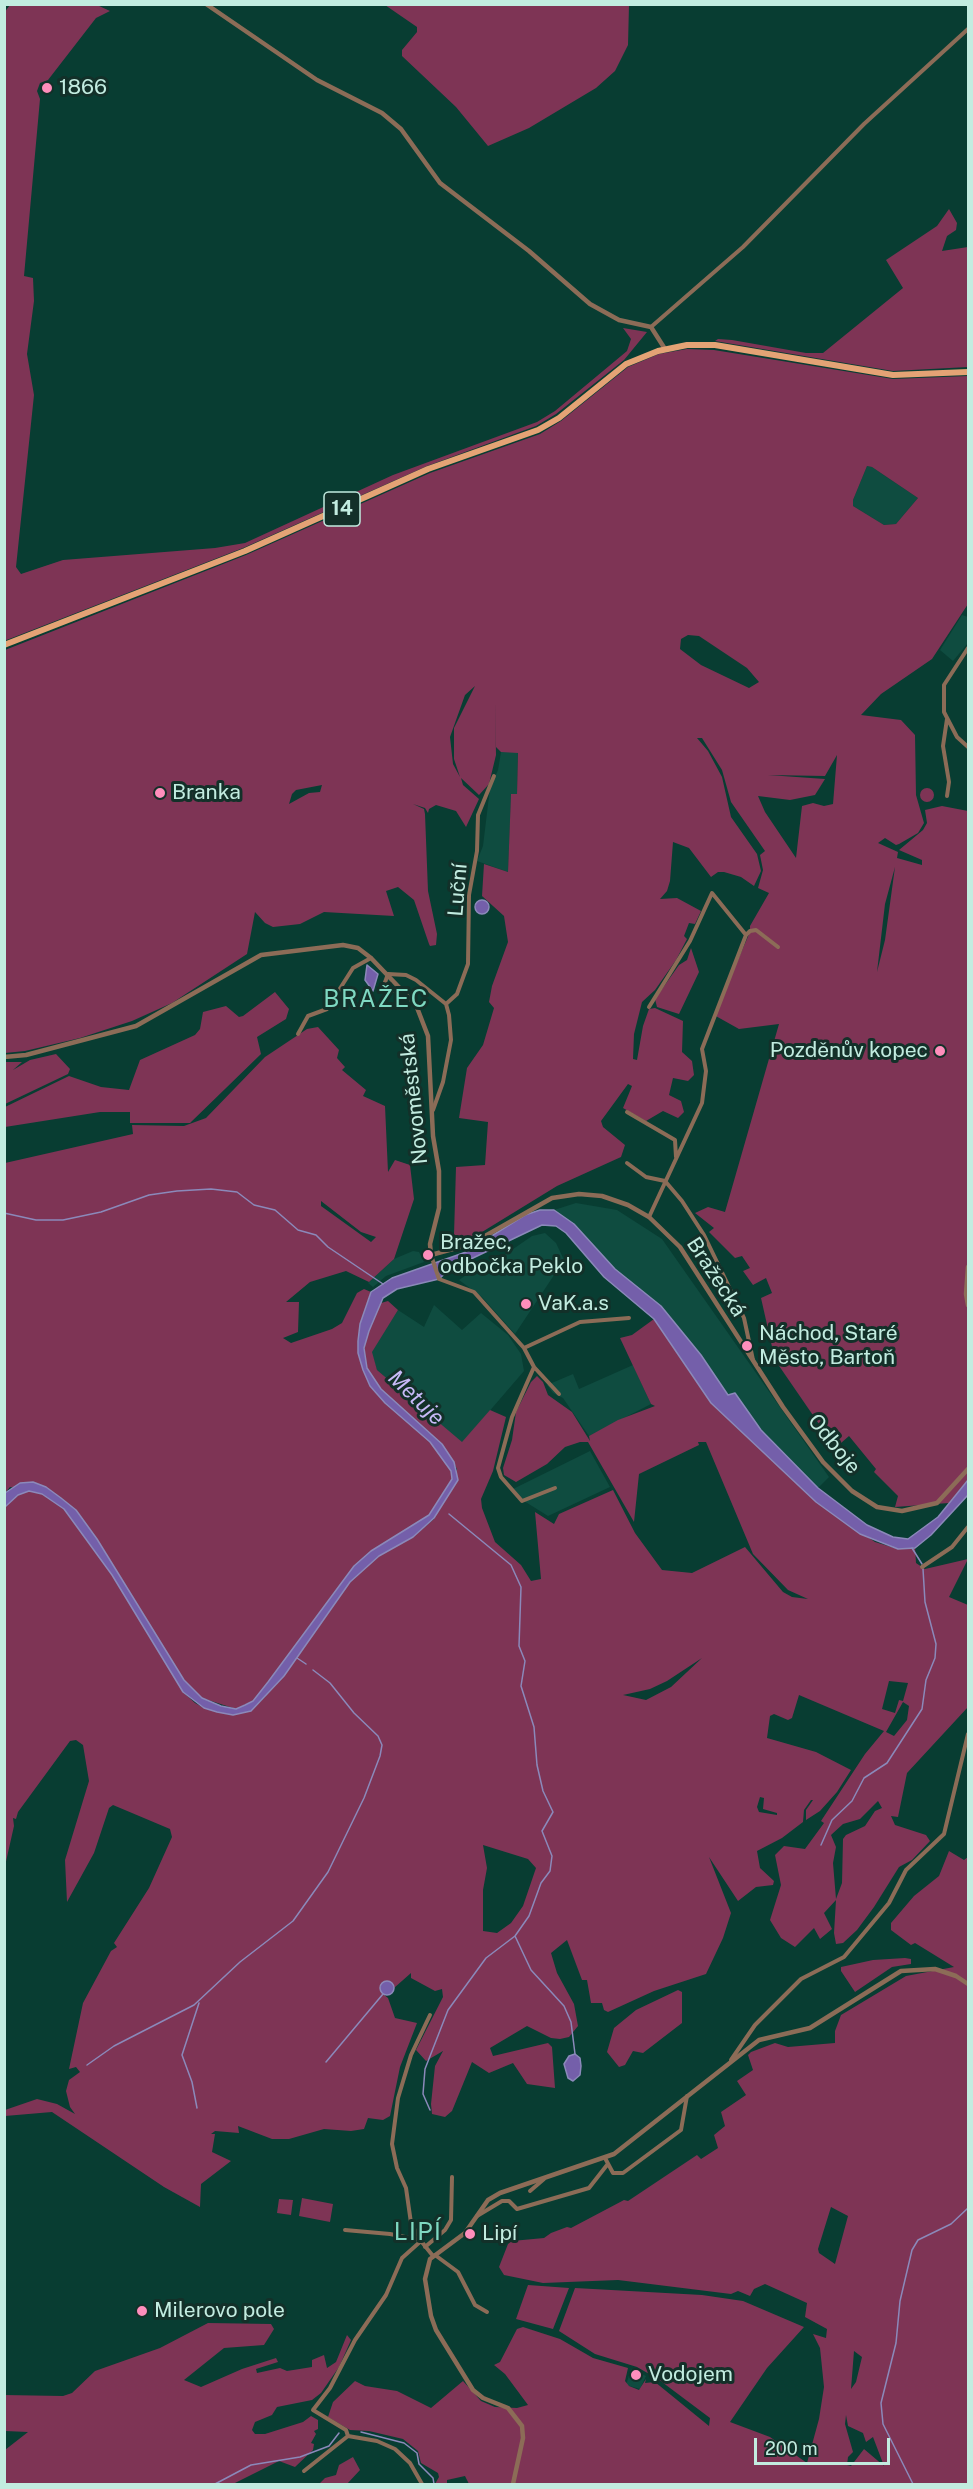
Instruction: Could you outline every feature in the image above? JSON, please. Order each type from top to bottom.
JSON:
[{"type":"main road","name":"14","points":[[4,645],[245,551],[428,469],[538,430],[559,417],[626,364],[665,349],[715,345],[893,375],[969,372]]},
{"type":"street","points":[[207,4],[301,70],[390,119],[401,129],[440,183],[529,251],[590,304],[619,320],[651,327],[665,349]]},
{"type":"street","points":[[651,327],[743,247],[864,124],[969,29]]},
{"type":"street","points":[[969,648],[944,685],[944,712],[957,737],[969,747]]},
{"type":"street","points":[[947,718],[943,746],[949,782],[947,796]]},
{"type":"street","name":"Luční","points":[[446,1004],[457,994],[468,964],[469,895],[477,851],[478,814],[494,776]]},
{"type":"street","points":[[649,1007],[690,941],[712,893],[746,935]]},
{"type":"street","points":[[650,1217],[702,1103],[705,1071],[702,1048],[746,935],[756,930],[778,947]]},
{"type":"street","name":"Novoměstská","points":[[4,1057],[26,1055],[136,1026],[261,954],[343,945],[358,948],[372,958],[416,1005],[428,1036],[439,1208],[430,1244],[432,1258]]},
{"type":"street","points":[[297,1034],[308,1017],[327,1009],[353,968],[372,958]]},
{"type":"street","points":[[402,990],[393,991],[384,985],[388,974],[406,975],[446,1004],[451,1040],[443,1082],[434,1110]]},
{"type":"street","points":[[627,1112],[675,1140],[676,1158]]},
{"type":"street","points":[[627,1163],[646,1177],[665,1181]]},
{"type":"street","name":"Odboje","points":[[665,1181],[682,1200],[704,1235],[744,1318],[754,1364]]},
{"type":"street","name":"Bražecká","points":[[432,1258],[471,1244],[552,1198],[579,1194],[602,1196],[628,1205],[650,1217],[680,1247],[742,1347]]},
{"type":"street","points":[[432,1258],[439,1279],[474,1292],[524,1348],[534,1367],[560,1394]]},
{"type":"street","points":[[969,1267],[966,1294],[969,1305]]},
{"type":"street","points":[[524,1348],[580,1322],[629,1318]]},
{"type":"street","name":"Odboje","points":[[742,1347],[836,1477],[877,1508],[902,1511],[937,1503],[969,1469]]},
{"type":"street","points":[[534,1367],[512,1417],[498,1468],[507,1486],[522,1501],[555,1488]]},
{"type":"street","points":[[922,1567],[952,1547],[969,1527]]},
{"type":"street","points":[[731,2060],[755,2025],[801,1979],[844,1956],[889,1903],[906,1870],[944,1834],[969,1734]]},
{"type":"street","points":[[513,2484],[523,2438],[522,2426],[508,2408],[483,2398],[473,2390],[436,2330],[430,2316],[425,2278],[427,2265],[434,2256],[462,2236],[486,2202],[496,2195],[617,2152],[731,2060],[764,2038],[813,2026],[901,1971],[935,1969],[956,1976],[969,1984]]},
{"type":"street","points":[[430,2014],[411,2055],[398,2098],[392,2144],[397,2168],[406,2188],[411,2223],[420,2241],[434,2256],[458,2272],[475,2305],[488,2312]]},
{"type":"street","points":[[605,2158],[613,2173],[623,2174],[681,2130],[687,2096]]},
{"type":"street","points":[[475,2217],[502,2201],[509,2201],[517,2209],[589,2188],[607,2165]]},
{"type":"street","points":[[425,2247],[445,2230],[451,2220],[452,2177]]},
{"type":"street","points":[[530,2191],[545,2178]]},
{"type":"street","points":[[345,2230],[390,2234],[420,2241]]},
{"type":"street","points":[[348,2436],[346,2430],[313,2410],[330,2388],[355,2340],[386,2295],[402,2258],[420,2241]]},
{"type":"street","points":[[304,2471],[348,2436],[371,2439],[395,2449],[410,2463],[422,2484]]},
{"type":"shaded area","points":[[10,5],[97,5],[110,11],[96,18],[48,80],[40,83],[37,91],[40,99],[24,276],[33,278],[34,301],[27,354],[34,395],[16,567],[21,574],[63,560],[215,548],[245,543],[393,475],[537,422],[555,411],[627,351],[631,339],[623,328],[647,332],[624,360],[556,414],[536,426],[427,466],[243,548],[4,641],[4,13]]},
{"type":"shaded area","points":[[385,5],[629,5],[628,45],[615,71],[596,88],[529,128],[488,146],[456,107],[402,56],[402,50],[417,32],[417,27]]},
{"type":"shaded area","points":[[949,209],[957,223],[956,230],[947,236],[942,251],[968,247],[968,367],[893,371],[715,341],[718,339],[732,340],[806,353],[823,353],[903,288],[886,260],[937,226]]},
{"type":"shaded area","points":[[687,349],[714,350],[893,379],[968,376],[968,604],[932,659],[881,694],[861,715],[901,720],[915,735],[916,795],[924,823],[918,833],[899,844],[896,845],[885,838],[878,843],[898,852],[897,858],[922,865],[922,860],[899,850],[923,830],[927,823],[925,810],[942,806],[968,811],[968,1480],[949,1503],[895,1507],[898,1496],[874,1472],[876,1469],[849,1436],[841,1443],[819,1424],[775,1360],[761,1298],[772,1293],[766,1278],[753,1285],[743,1271],[750,1268],[742,1256],[735,1258],[709,1232],[714,1228],[695,1213],[708,1207],[725,1212],[779,1024],[739,1029],[714,1015],[750,932],[750,926],[769,893],[758,888],[763,870],[760,855],[765,851],[731,802],[722,770],[702,738],[697,738],[708,751],[722,777],[731,817],[757,854],[761,871],[754,886],[741,877],[724,872],[718,872],[711,877],[689,848],[673,842],[670,881],[667,891],[660,899],[677,898],[701,911],[695,924],[689,923],[684,936],[687,939],[676,960],[655,990],[642,1002],[634,1034],[633,1059],[637,1060],[643,1026],[649,1009],[655,1008],[683,1021],[682,1052],[692,1061],[694,1075],[688,1081],[673,1078],[669,1095],[681,1101],[684,1112],[678,1118],[663,1111],[646,1121],[623,1108],[632,1086],[628,1084],[601,1121],[603,1127],[625,1145],[621,1157],[557,1186],[469,1240],[454,1235],[456,1167],[485,1165],[488,1122],[459,1118],[467,1068],[483,1045],[494,1008],[489,1002],[492,986],[508,942],[504,916],[482,896],[484,864],[508,872],[511,794],[517,794],[518,753],[501,752],[496,747],[495,698],[496,755],[489,784],[479,795],[461,778],[463,785],[479,799],[466,827],[456,811],[436,805],[429,809],[428,813],[425,808],[413,804],[424,809],[425,814],[428,891],[437,934],[436,945],[430,946],[429,944],[414,900],[398,887],[386,891],[394,916],[324,912],[300,924],[273,927],[265,923],[255,912],[247,954],[172,1003],[132,1021],[80,1038],[25,1051],[5,1053],[5,650],[246,555],[430,473],[540,434],[561,421],[628,367],[659,354]],"holes":[[[867,466],[872,467],[918,498],[896,524],[884,525],[853,506],[853,500]],[[688,635],[699,636],[747,668],[759,682],[749,688],[701,665],[680,649],[681,639]],[[475,686],[454,728],[454,759],[460,777],[453,764],[450,737],[465,695]],[[837,755],[833,804],[824,806],[813,803],[802,806],[796,858],[765,812],[758,796],[790,800],[815,795],[825,779],[768,775],[825,776]],[[322,785],[320,792],[309,793],[289,804],[296,790]],[[895,867],[885,940],[877,972],[885,904]]]},
{"type":"shaded area","points":[[867,466],[872,467],[918,498],[896,524],[884,525],[853,506],[853,500]]},
{"type":"shaded area","points":[[962,615],[968,617],[968,643],[953,661],[940,650]]},
{"type":"shaded area","points":[[501,752],[518,752],[517,794],[511,795],[508,872],[477,861],[483,846],[490,788],[498,770]]},
{"type":"shaded area","points":[[924,788],[930,788],[934,795],[930,802],[924,802],[920,798],[920,792]]},
{"type":"shaded area","points":[[479,900],[485,900],[489,907],[485,914],[479,914],[475,910],[475,904]]},
{"type":"shaded area","points":[[691,948],[699,972],[679,1014],[657,1007],[655,999],[679,965],[687,960]]},
{"type":"shaded area","points":[[367,965],[378,974],[373,991],[365,980]]},
{"type":"shaded area","points":[[275,992],[289,1009],[286,1019],[257,1037],[261,1054],[190,1123],[130,1123],[130,1112],[100,1112],[5,1127],[5,1107],[69,1076],[101,1087],[129,1090],[140,1060],[195,1035],[200,1029],[203,1012],[226,1006],[239,1017],[243,1016]]},
{"type":"shaded area","points":[[318,1027],[339,1050],[337,1058],[345,1067],[342,1070],[366,1090],[363,1096],[385,1106],[388,1172],[395,1160],[410,1165],[414,1199],[394,1259],[369,1282],[346,1271],[310,1282],[286,1302],[299,1302],[298,1332],[283,1338],[291,1343],[332,1329],[342,1323],[357,1293],[364,1289],[371,1292],[360,1324],[358,1353],[363,1370],[370,1386],[385,1403],[430,1442],[452,1471],[452,1479],[429,1515],[369,1553],[253,1701],[236,1709],[202,1698],[184,1680],[97,1539],[76,1510],[61,1498],[10,1487],[5,1493],[5,1163],[133,1134],[132,1125],[184,1126],[206,1118],[265,1057],[307,1029]],"holes":[[[321,1201],[361,1232],[376,1237],[371,1242],[321,1206]]]},
{"type":"shaded area","points":[[56,1054],[70,1069],[68,1074],[5,1104],[5,1062],[22,1062],[13,1070],[30,1060]]},
{"type":"shaded area","points":[[576,1203],[617,1210],[662,1239],[829,1477],[818,1488],[761,1430],[735,1393],[728,1396],[701,1355],[661,1306],[615,1269],[574,1224],[554,1210]]},
{"type":"shaded area","points":[[540,1210],[554,1210],[574,1224],[615,1269],[661,1306],[701,1355],[728,1395],[735,1393],[761,1430],[818,1488],[867,1525],[893,1537],[908,1539],[938,1517],[968,1480],[968,1495],[931,1535],[915,1548],[898,1549],[860,1534],[816,1502],[711,1403],[654,1319],[604,1277],[566,1233],[556,1226],[542,1225],[450,1269],[439,1279],[397,1289],[383,1298],[364,1348],[367,1368],[381,1389],[442,1444],[454,1462],[458,1480],[434,1518],[413,1537],[379,1556],[350,1582],[284,1676],[251,1711],[233,1715],[217,1712],[204,1708],[183,1692],[112,1575],[64,1509],[42,1494],[29,1491],[18,1495],[5,1507],[5,1493],[20,1483],[33,1482],[46,1487],[61,1498],[76,1510],[97,1539],[184,1680],[202,1698],[221,1706],[236,1709],[253,1701],[354,1566],[371,1551],[429,1515],[452,1479],[451,1471],[430,1442],[385,1403],[370,1386],[363,1370],[358,1353],[358,1341],[360,1324],[371,1292],[392,1278],[466,1252],[525,1215]]},
{"type":"shaded area","points":[[545,1233],[556,1243],[564,1260],[515,1334],[482,1297],[459,1280],[484,1263],[506,1254],[532,1236]]},
{"type":"shaded area","points":[[413,1251],[419,1252],[424,1262],[386,1276],[373,1287],[368,1283],[394,1259]]},
{"type":"shaded area","points":[[388,1301],[398,1310],[372,1352],[377,1370],[462,1442],[490,1410],[506,1417],[493,1471],[481,1499],[482,1508],[495,1542],[521,1565],[531,1581],[541,1579],[535,1512],[554,1524],[559,1514],[613,1490],[635,1533],[662,1570],[692,1573],[745,1547],[783,1592],[792,1597],[808,1599],[788,1590],[753,1554],[706,1442],[698,1442],[699,1445],[639,1474],[634,1522],[588,1442],[565,1447],[547,1464],[516,1482],[504,1475],[503,1468],[512,1440],[516,1412],[531,1382],[537,1376],[543,1382],[548,1395],[572,1412],[590,1441],[589,1436],[618,1420],[655,1406],[651,1404],[620,1338],[632,1335],[654,1319],[711,1403],[816,1502],[875,1542],[898,1549],[915,1548],[916,1563],[925,1569],[968,1559],[949,1597],[968,1605],[968,1707],[907,1773],[898,1817],[891,1816],[895,1825],[926,1835],[930,1841],[912,1860],[899,1867],[874,1907],[857,1930],[843,1943],[836,1944],[834,1933],[836,1900],[824,1913],[832,1929],[820,1939],[814,1928],[795,1947],[781,1938],[770,1920],[781,1885],[775,1855],[784,1846],[805,1849],[824,1823],[821,1821],[865,1754],[884,1731],[799,1695],[792,1718],[788,1720],[774,1714],[770,1716],[767,1738],[816,1752],[851,1770],[837,1792],[820,1811],[806,1820],[806,1810],[813,1800],[811,1800],[804,1810],[803,1822],[782,1838],[757,1851],[760,1868],[774,1881],[773,1885],[756,1887],[738,1901],[709,1857],[731,1913],[723,1938],[706,1974],[654,1991],[608,2012],[604,2010],[602,2003],[591,2003],[587,1980],[582,1980],[567,1940],[551,1953],[557,1973],[574,2004],[578,2026],[569,2037],[560,2039],[551,2038],[527,2026],[490,2048],[493,2056],[548,2043],[552,2047],[555,2088],[527,2084],[513,2063],[489,2073],[472,2062],[452,2111],[445,2117],[432,2114],[431,2104],[435,2066],[443,2051],[426,2061],[416,2050],[443,1997],[442,1989],[435,1991],[411,1978],[411,1973],[394,1988],[393,1984],[383,1994],[388,1998],[395,2018],[417,2023],[400,2067],[390,2116],[383,2120],[368,2118],[364,2129],[351,2131],[324,2129],[289,2139],[272,2139],[238,2126],[239,2133],[215,2131],[211,2134],[215,2134],[212,2152],[231,2161],[201,2184],[200,2207],[164,2187],[52,2112],[5,2116],[5,2110],[37,2099],[57,2104],[75,2114],[70,2107],[66,2091],[69,2080],[80,2072],[76,2067],[69,2069],[83,2003],[111,1951],[117,1947],[114,1943],[149,1888],[172,1837],[170,1829],[113,1805],[109,1808],[94,1853],[67,1902],[65,1860],[89,1781],[83,1745],[76,1740],[70,1741],[18,1812],[16,1819],[13,1818],[14,1826],[5,1866],[5,1507],[18,1495],[29,1491],[42,1494],[64,1509],[112,1575],[183,1692],[195,1703],[204,1708],[233,1715],[261,1701],[284,1676],[350,1582],[379,1556],[413,1537],[434,1519],[457,1469],[442,1444],[381,1389],[367,1368],[364,1348],[368,1331],[381,1303]],"holes":[[[702,1658],[671,1687],[646,1700],[623,1695],[650,1689],[667,1681]],[[889,1681],[908,1683],[903,1701],[899,1700],[895,1713],[882,1709]],[[903,1702],[909,1706],[907,1720],[894,1736],[886,1732]],[[760,1797],[764,1798],[763,1809],[777,1813],[777,1815],[759,1812],[757,1807]],[[878,1801],[882,1808],[875,1811],[865,1826],[846,1835],[843,1839],[842,1883],[836,1899],[833,1863],[836,1847],[831,1835],[843,1824],[860,1819]],[[483,1845],[528,1859],[536,1868],[523,1906],[511,1923],[497,1933],[483,1931],[483,1890],[487,1868]]]},
{"type":"shaded area","points":[[434,1305],[462,1330],[481,1313],[508,1335],[521,1354],[524,1371],[462,1443],[377,1370],[371,1352],[398,1310],[424,1327]]},
{"type":"shaded area","points":[[633,1365],[651,1404],[589,1436],[563,1398],[553,1393],[547,1385],[573,1374],[579,1389]]},
{"type":"shaded area","points":[[590,1451],[610,1487],[548,1516],[524,1501],[513,1489]]},
{"type":"shaded area","points":[[949,1851],[964,1860],[968,1857],[968,2484],[469,2484],[465,2476],[447,2480],[447,2484],[435,2484],[439,2477],[438,2473],[421,2463],[418,2451],[403,2439],[369,2431],[350,2430],[328,2417],[333,2402],[355,2381],[365,2386],[397,2391],[431,2408],[463,2381],[481,2401],[495,2407],[517,2408],[528,2405],[505,2374],[494,2365],[500,2362],[517,2329],[523,2327],[560,2339],[593,2358],[628,2368],[625,2381],[629,2386],[639,2390],[646,2379],[645,2383],[655,2382],[709,2426],[710,2418],[658,2379],[637,2367],[595,2354],[559,2331],[575,2288],[702,2295],[743,2301],[804,2327],[767,2368],[730,2422],[770,2437],[807,2463],[819,2419],[824,2387],[820,2348],[813,2334],[826,2338],[827,2329],[805,2317],[807,2303],[765,2284],[754,2289],[750,2296],[738,2291],[731,2294],[618,2280],[543,2283],[504,2275],[499,2267],[508,2244],[512,2241],[544,2238],[567,2227],[571,2228],[624,2200],[628,2201],[697,2155],[701,2159],[718,2148],[714,2135],[725,2126],[721,2112],[746,2095],[737,2081],[753,2070],[748,2055],[751,2052],[775,2043],[788,2047],[835,2043],[835,2031],[841,2015],[906,1976],[954,1967],[915,1943],[911,1945],[891,1930],[891,1923],[914,1896],[939,1876]],"holes":[[[831,2207],[848,2216],[835,2264],[819,2253],[818,2249]],[[854,2351],[862,2357],[856,2382],[851,2389]],[[846,2415],[848,2426],[863,2433],[866,2442],[873,2437],[884,2466],[864,2449],[851,2466],[847,2465],[848,2457],[853,2452],[845,2424]]]},
{"type":"shaded area","points":[[911,1959],[911,1964],[892,1967],[855,1992],[841,1971],[841,1967],[873,1960]]},
{"type":"shaded area","points":[[384,1981],[390,1981],[394,1988],[390,1995],[384,1995],[380,1991],[380,1985]]},
{"type":"shaded area","points":[[678,1990],[682,1992],[682,2023],[643,2053],[633,2051],[625,2065],[619,2067],[607,2052],[614,2028],[636,2010]]},
{"type":"shaded area","points":[[575,2054],[580,2058],[581,2066],[580,2075],[573,2081],[568,2078],[564,2064],[569,2056]]},
{"type":"shaded area","points":[[302,2198],[333,2204],[330,2222],[299,2216]]},
{"type":"shaded area","points":[[279,2199],[293,2200],[291,2215],[277,2213]]},
{"type":"shaded area","points":[[528,2285],[569,2288],[553,2329],[516,2319]]},
{"type":"shaded area","points":[[208,2323],[271,2324],[274,2329],[264,2345],[224,2348],[184,2380],[201,2387],[242,2369],[276,2358],[278,2362],[256,2369],[257,2373],[280,2368],[287,2371],[312,2367],[312,2360],[324,2355],[327,2368],[336,2362],[347,2335],[351,2340],[339,2367],[321,2393],[312,2400],[277,2407],[272,2415],[255,2422],[252,2430],[255,2434],[265,2434],[303,2422],[311,2416],[318,2420],[318,2429],[314,2431],[316,2434],[311,2443],[314,2444],[313,2450],[295,2467],[279,2461],[233,2484],[5,2484],[5,2450],[28,2432],[5,2431],[4,2395],[63,2396],[72,2393],[95,2371],[160,2348]]},
{"type":"shaded area","points":[[631,2369],[646,2376],[640,2389],[626,2385]]},
{"type":"shaded area","points":[[353,2457],[360,2470],[347,2484],[319,2484],[325,2478],[336,2475],[339,2465]]},
{"type":"waterway","points":[[4,1213],[36,1220],[63,1220],[101,1212],[149,1195],[211,1189],[237,1192],[254,1205],[275,1210],[298,1230],[316,1235],[328,1247],[383,1284]]},
{"type":"waterway","points":[[449,1514],[511,1565],[521,1587],[519,1646],[525,1661],[521,1686],[534,1727],[537,1765],[543,1791],[553,1812],[542,1831],[552,1856],[550,1871],[541,1883],[529,1916],[515,1936],[531,1970],[564,2006],[571,2022],[575,2054]]},
{"type":"waterway","points":[[912,1548],[922,1564]]},
{"type":"waterway","points":[[821,1845],[832,1820],[852,1801],[864,1778],[887,1763],[922,1709],[926,1680],[935,1658],[936,1644],[925,1602],[923,1569]]},
{"type":"waterway","points":[[297,1658],[306,1664]]},
{"type":"waterway","points":[[87,2065],[114,2046],[194,2005],[240,1962],[293,1921],[328,1872],[364,1798],[382,1745],[378,1736],[354,1713],[330,1683],[313,1670]]},
{"type":"waterway","points":[[430,2110],[423,2094],[425,2069],[448,2010],[486,1958],[515,1936]]},
{"type":"waterway","points":[[326,2062],[383,1994]]},
{"type":"waterway","points":[[197,2108],[192,2082],[182,2055],[199,2003]]},
{"type":"waterway","points":[[913,2484],[883,2424],[881,2403],[896,2343],[900,2301],[912,2250],[918,2240],[951,2224],[968,2208]]},
{"type":"waterway","points":[[361,2432],[404,2443],[417,2453],[419,2464],[433,2478],[434,2484]]},
{"type":"waterway","points":[[215,2484],[251,2465],[300,2457],[329,2446],[339,2433]]},
{"type":"waterway","points":[[184,2484],[191,2484]]},
{"type":"place","name":"1866","points":[[47,88]]},
{"type":"place","name":"Branka","points":[[160,793]]},
{"type":"place","name":"Pozděnův kopec","points":[[940,1051]]},
{"type":"place","name":"Bražec, odbočka Peklo","points":[[428,1255]]},
{"type":"place","name":"VaK.a.s","points":[[526,1304]]},
{"type":"place","name":"Náchod, Staré Město, Bartoň","points":[[747,1346]]},
{"type":"place","name":"Lipí","points":[[470,2234]]},
{"type":"place","name":"Milerovo pole","points":[[142,2311]]},
{"type":"place","name":"Vodojem","points":[[636,2375]]},
{"type":"district","name":"BRAŽEC","points":[[376,1000]]},
{"type":"district","name":"LIPÍ","points":[[418,2233]]},
{"type":"water label","name":"Metuje","points":[[416,1398]]}]
